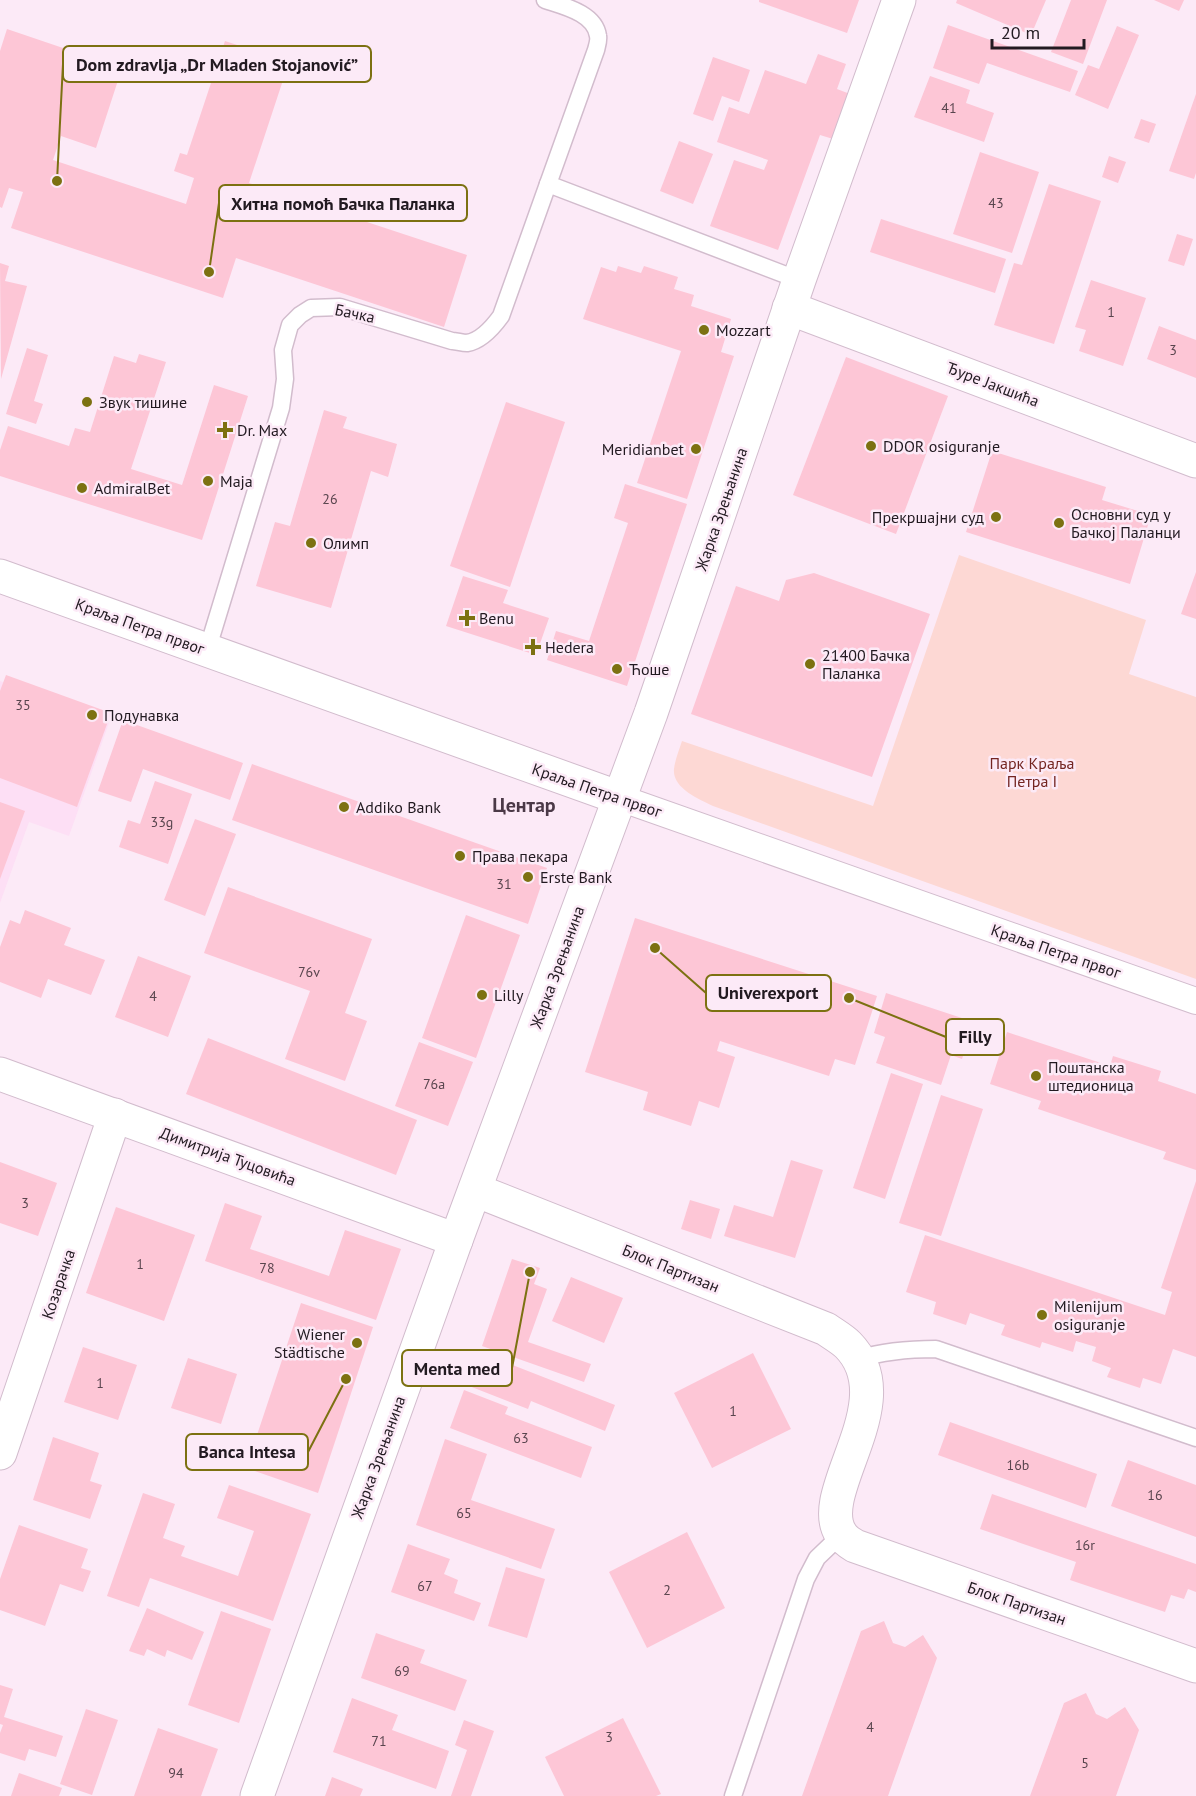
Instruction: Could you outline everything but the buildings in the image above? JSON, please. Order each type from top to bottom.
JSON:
[{"type":"street","name":"Жарка Зрењанина","points":[[257,1796],[456,1240],[651,713],[794,294],[899,0]]},
{"type":"street","name":"Ђуре Јакшића","points":[[794,294],[1196,460]]},
{"type":"street","name":"Краља Петра првог","points":[[0,576],[1196,1001]]},
{"type":"street","name":"Димитрија Туцовића","points":[[0,1074],[456,1240]]},
{"type":"street","name":"Козарачка","points":[[0,1453],[115,1115]]},
{"type":"street","name":"Блок Партизан","points":[[475,1190],[826,1329],[848,1345],[858,1359],[866,1379],[866,1399],[862,1424],[837,1500],[836,1521],[841,1535],[855,1546],[1196,1666]]},
{"type":"lane","name":"Бачка","points":[[207,651],[281,408],[285,379],[283,350],[290,325],[311,308],[340,307],[452,341],[467,343],[492,328],[501,316],[596,50],[598,36],[593,25],[584,15],[545,0]]},
{"type":"lane","points":[[548,184],[794,294]]},
{"type":"lane","points":[[858,1359],[881,1352],[936,1349],[1196,1438]]},
{"type":"lane","points":[[733,1796],[806,1579],[817,1558],[841,1535]]},
{"type":"shaded area","points":[[0,681],[110,720],[69,836],[29,822],[0,903]]},
{"type":"green space","name":"Парк Краља Петра I","points":[[959,555],[1146,620],[1129,674],[1196,697],[1196,979],[713,806],[688,792],[677,782],[674,769],[682,741],[873,806]]},
{"type":"place","name":"Dom zdravlja „Dr Mladen Stojanović”","points":[[57,181]]},
{"type":"place","name":"Хитна помоћ Бачка Паланка","points":[[209,272]]},
{"type":"place","name":"Mozzart","points":[[704,330]]},
{"type":"place","name":"Звук тишине","points":[[87,402]]},
{"type":"place","name":"Dr. Max","points":[[225,430]]},
{"type":"place","name":"DDOR osiguranje","points":[[871,446]]},
{"type":"place","name":"Meridianbet","points":[[696,449]]},
{"type":"place","name":"Maja","points":[[208,481]]},
{"type":"place","name":"AdmiralBet","points":[[82,488]]},
{"type":"place","name":"Прекршајни суд","points":[[996,517]]},
{"type":"place","name":"Основни суд у Бачкој Паланци","points":[[1059,523]]},
{"type":"place","name":"Олимп","points":[[311,543]]},
{"type":"place","name":"Benu","points":[[467,618]]},
{"type":"place","name":"Hedera","points":[[533,647]]},
{"type":"place","name":"21400 Бачка Паланка","points":[[810,664]]},
{"type":"place","name":"Ћоше","points":[[617,669]]},
{"type":"place","name":"Подунавка","points":[[92,715]]},
{"type":"place","name":"Addiko Bank","points":[[344,807]]},
{"type":"place","name":"Права пекара","points":[[460,856]]},
{"type":"place","name":"Erste Bank","points":[[528,877]]},
{"type":"place","name":"Univerexport","points":[[655,948]]},
{"type":"place","name":"Lilly","points":[[482,995]]},
{"type":"place","name":"Filly","points":[[849,998]]},
{"type":"place","name":"Поштанска штедионица","points":[[1036,1076]]},
{"type":"place","name":"Menta med","points":[[530,1272]]},
{"type":"place","name":"Milenijum osiguranje","points":[[1042,1315]]},
{"type":"place","name":"Wiener Städtische","points":[[357,1343]]},
{"type":"place","name":"Banca Intesa","points":[[346,1379]]},
{"type":"district","name":"Центар","points":[[524,805]]}]
